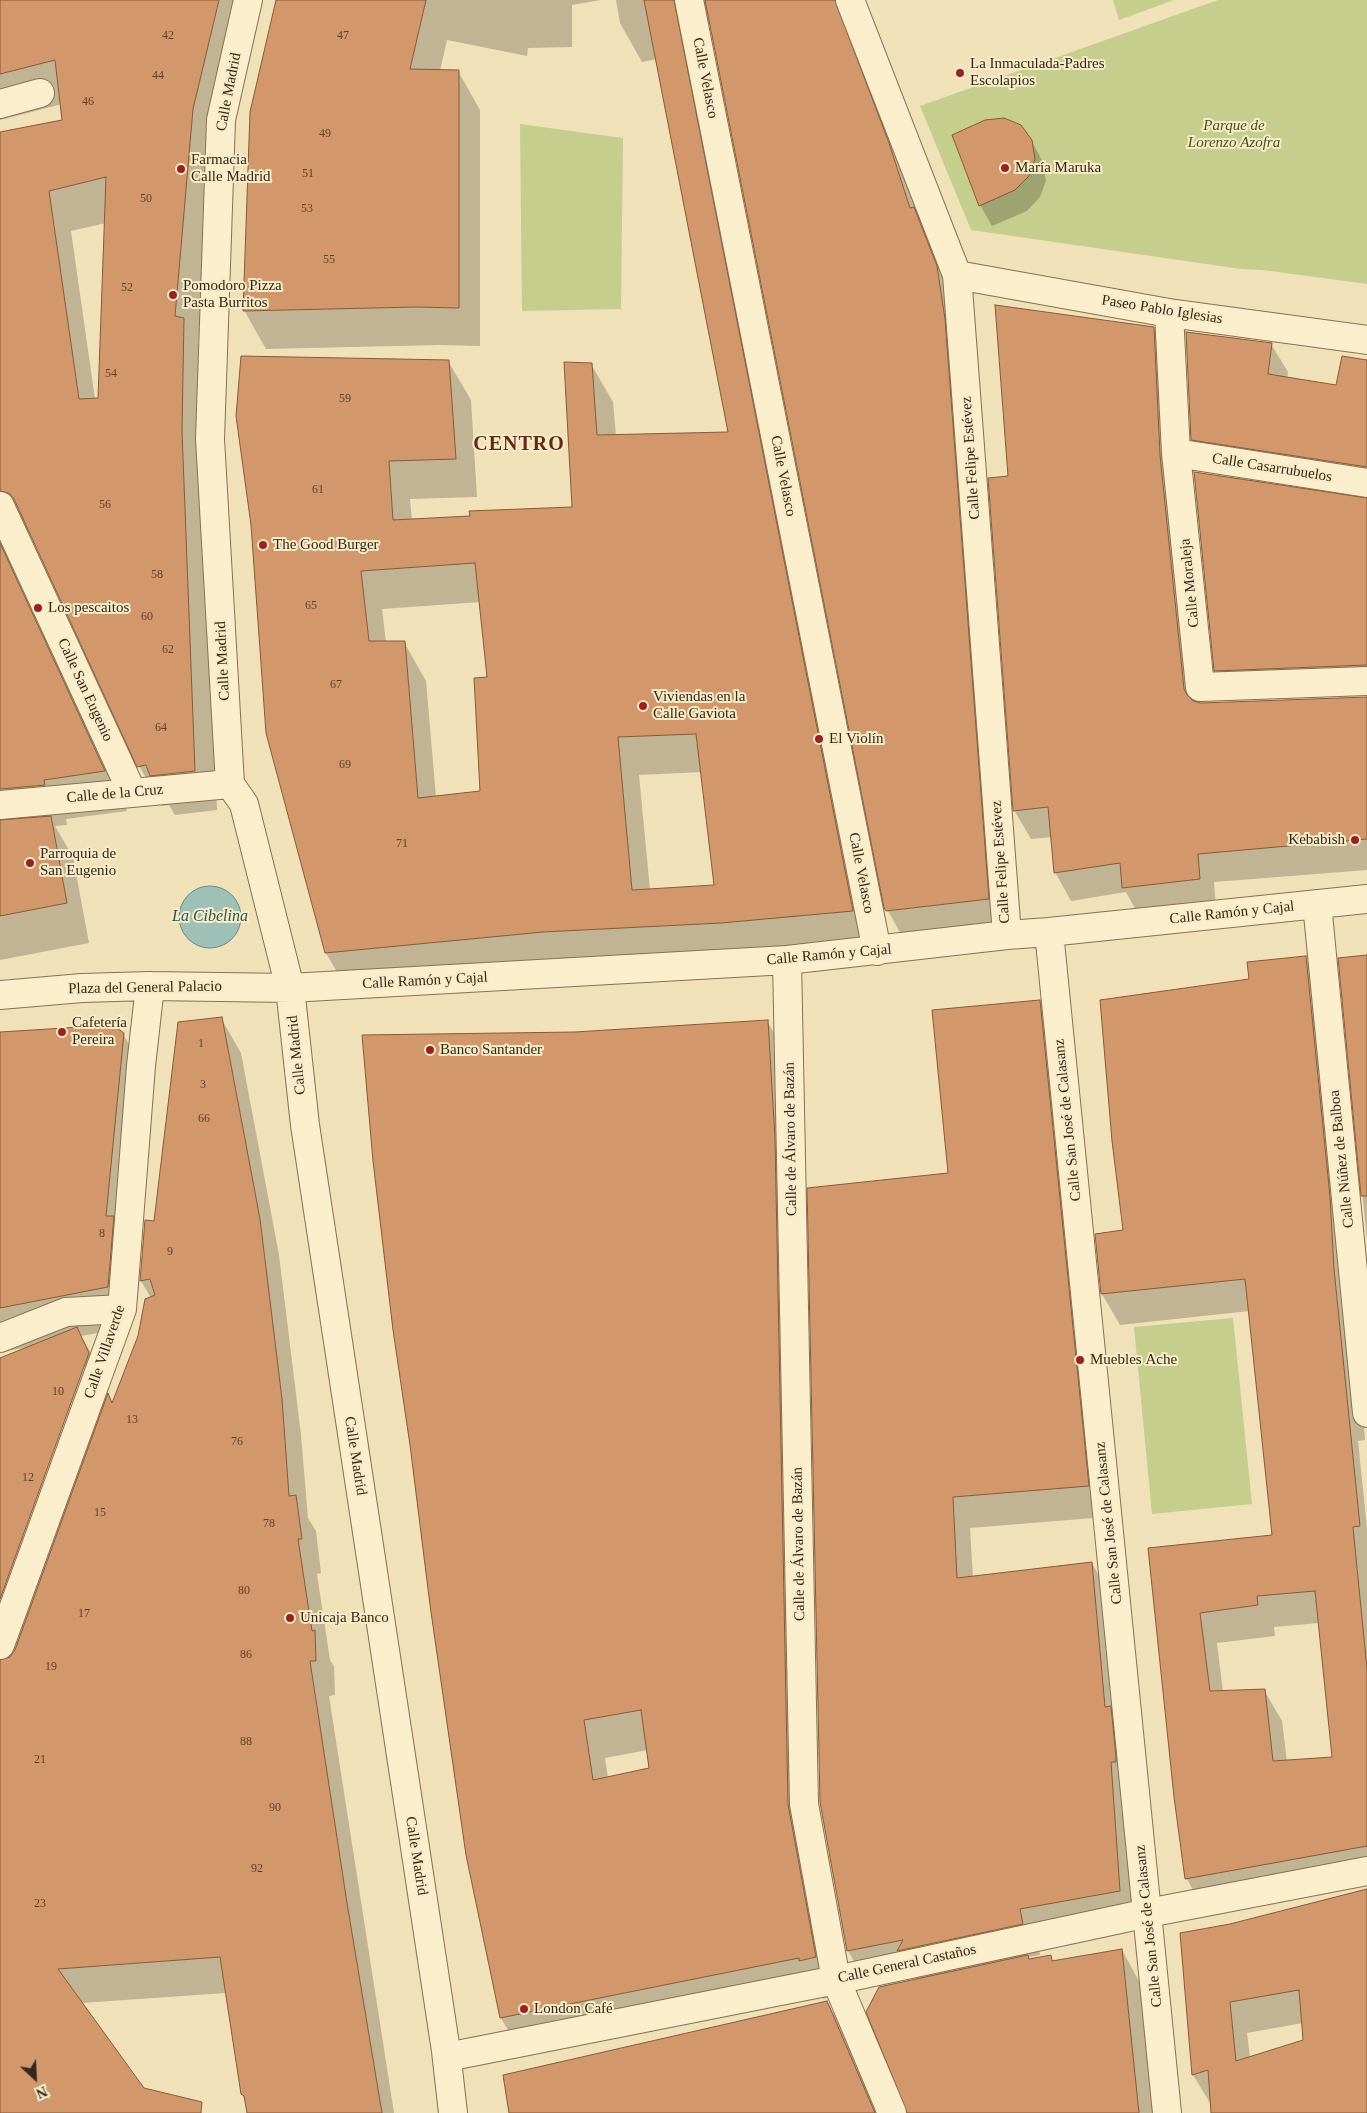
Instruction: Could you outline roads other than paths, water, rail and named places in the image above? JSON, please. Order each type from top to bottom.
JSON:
[{"type":"street","name":"Calle Madrid","points":[[248,0],[221,120],[210,439],[230,784],[244,804],[290,988],[305,1125],[447,2057],[453,2113]]},
{"type":"street","name":"Calle Velasco","points":[[689,0],[877,951]]},
{"type":"street","name":"Calle Felipe Estévez","points":[[850,0],[957,275],[1007,935]]},
{"type":"street","points":[[0,104],[40,92]]},
{"type":"street","name":"Paseo Pablo Iglesias","points":[[957,275],[1169,313],[1367,340]]},
{"type":"street","name":"Calle Moraleja","points":[[1169,313],[1176,452],[1200,687],[1367,681]]},
{"type":"street","name":"Calle Casarrubuelos","points":[[1176,452],[1367,483]]},
{"type":"street","name":"Calle San Eugenio","points":[[0,506],[132,792]]},
{"type":"street","name":"Calle de la Cruz","points":[[0,805],[230,784]]},
{"type":"street","name":"Calle Ramón y Cajal","points":[[290,988],[788,960],[1007,935],[1367,899]]},
{"type":"street","name":"Calle Núñez de Balboa","points":[[1317,904],[1365,1373],[1367,1413]]},
{"type":"street","name":"Calle San José de Calasanz","points":[[1050,932],[1167,2113]]},
{"type":"street","name":"Calle de Álvaro de Bazán","points":[[788,960],[804,1804],[836,1980],[892,2113]]},
{"type":"street","name":"Plaza del General Palacio","points":[[0,994],[82,988],[150,986],[290,988]]},
{"type":"street","name":"Calle Villaverde","points":[[0,1645],[122,1309],[141,1066],[150,986]]},
{"type":"street","points":[[0,1338],[66,1312],[122,1309]]},
{"type":"street","name":"Calle General Castaños","points":[[447,2057],[836,1980],[1148,1913],[1367,1871]]},
{"type":"water","name":"La Cibelina","points":[[204,886],[216,886],[232,895],[239,905],[241,917],[239,929],[232,939],[216,948],[204,948],[193,943],[184,934],[179,923],[179,911],[184,900],[193,891]]},
{"type":"place","name":"La Inmaculada-Padres Escolapios","points":[[960,73]]},
{"type":"place","name":"María Maruka","points":[[1005,168]]},
{"type":"place","name":"Farmacia Calle Madrid","points":[[181,169]]},
{"type":"place","name":"Pomodoro Pizza Pasta Burritos","points":[[173,295]]},
{"type":"place","name":"The Good Burger","points":[[263,545]]},
{"type":"place","name":"Los pescaitos","points":[[38,608]]},
{"type":"place","name":"Viviendas en la Calle Gaviota","points":[[643,706]]},
{"type":"place","name":"El Violín","points":[[819,739]]},
{"type":"place","name":"Kebabish","points":[[1355,840]]},
{"type":"place","name":"Parroquia de San Eugenio","points":[[30,863]]},
{"type":"place","name":"Cafetería Pereira","points":[[62,1032]]},
{"type":"place","name":"Banco Santander","points":[[430,1050]]},
{"type":"place","name":"Muebles Ache","points":[[1080,1360]]},
{"type":"place","name":"Unicaja Banco","points":[[290,1618]]},
{"type":"place","name":"London Café","points":[[524,2009]]},
{"type":"district","name":"CENTRO","points":[[519,445]]},
{"type":"park label","name":"Parque de Lorenzo Azofra","points":[[1234,134]]}]
